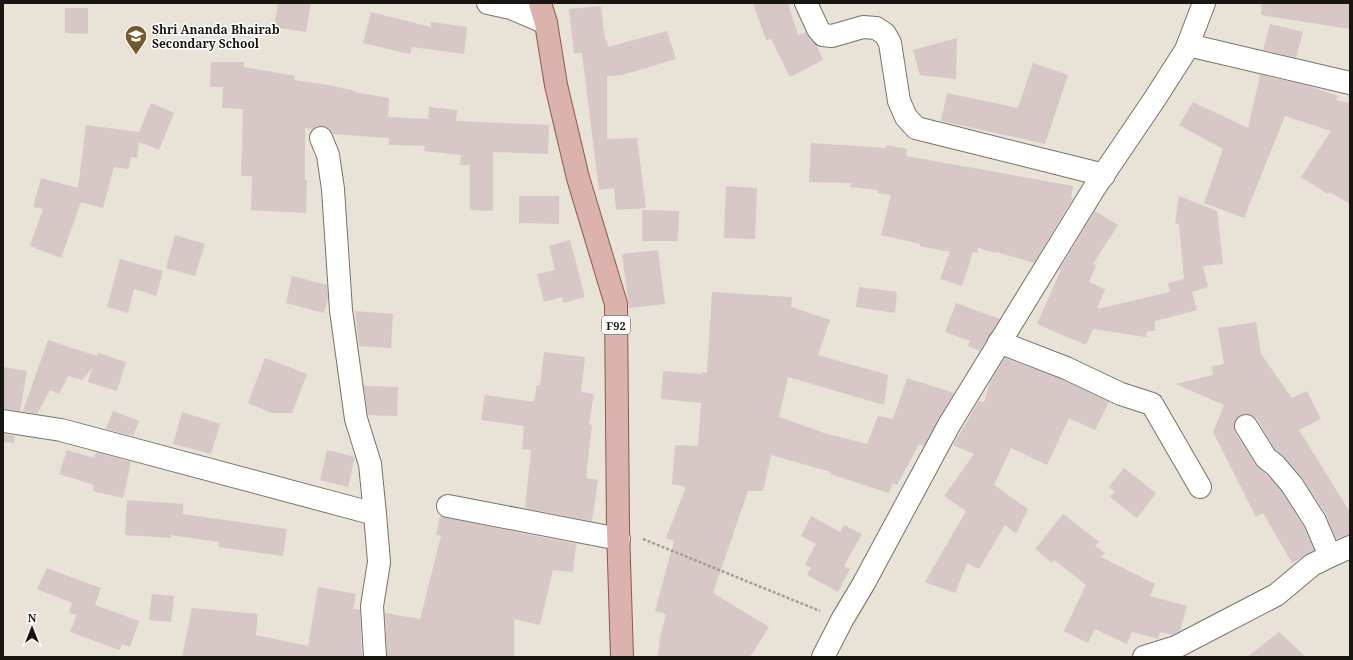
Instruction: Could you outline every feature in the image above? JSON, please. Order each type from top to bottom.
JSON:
[{"type":"main road","name":"F92","points":[[543,13],[556,85],[578,178],[616,304],[622,657]]},
{"type":"street","points":[[488,3],[543,13]]},
{"type":"street","points":[[806,3],[818,29],[824,36],[832,36],[863,27],[876,28],[885,34],[890,42],[900,101],[906,117],[916,128],[1104,175]]},
{"type":"street","points":[[823,657],[949,425],[999,342],[1104,175],[1154,100],[1188,45],[1204,3]]},
{"type":"street","points":[[1188,45],[1350,83]]},
{"type":"street","points":[[321,138],[328,155],[333,189],[340,310],[356,419],[370,464],[380,562],[372,606],[375,657]]},
{"type":"street","points":[[999,342],[1066,368],[1121,394],[1152,404],[1200,487]]},
{"type":"street","points":[[3,421],[61,430],[375,514]]},
{"type":"street","points":[[1246,426],[1266,458],[1275,465],[1292,485],[1315,521],[1330,556]]},
{"type":"street","points":[[448,506],[619,534]]},
{"type":"street","points":[[1144,657],[1176,647],[1276,595],[1312,565],[1350,547]]},
{"type":"path","points":[[619,534],[842,620]]},
{"type":"building","points":[[278,3],[311,3],[306,32],[274,27]]},
{"type":"building","points":[[753,3],[788,3],[798,35],[806,32],[808,37],[816,44],[823,60],[790,77],[771,39],[766,40]]},
{"type":"building","points":[[1262,3],[1350,3],[1350,29],[1261,15]]},
{"type":"building","points":[[601,6],[605,41],[607,40],[608,47],[667,31],[676,59],[622,75],[607,76],[607,139],[637,138],[646,208],[616,210],[614,188],[599,190],[582,53],[574,53],[569,9]]},
{"type":"building","points":[[65,8],[88,8],[88,34],[65,33]]},
{"type":"building","points":[[371,12],[431,27],[431,22],[467,27],[464,54],[412,47],[410,54],[363,43]]},
{"type":"building","points":[[1270,24],[1303,32],[1296,58],[1263,50]]},
{"type":"building","points":[[957,38],[956,79],[920,75],[913,50]]},
{"type":"building","points":[[211,62],[244,62],[244,67],[295,76],[294,80],[328,85],[355,91],[354,92],[389,98],[388,117],[428,119],[429,107],[457,110],[456,121],[549,125],[548,154],[493,152],[493,211],[470,210],[470,165],[460,165],[461,155],[424,151],[425,146],[389,145],[389,138],[333,134],[329,128],[323,126],[317,126],[312,129],[305,128],[305,180],[307,180],[306,213],[251,210],[252,176],[241,176],[243,109],[222,108],[223,87],[210,87]]},
{"type":"building","points":[[1033,63],[1068,75],[1045,144],[941,121],[947,93],[1018,108]]},
{"type":"building","points":[[1260,75],[1309,86],[1338,96],[1336,100],[1348,103],[1350,100],[1350,204],[1330,192],[1328,194],[1301,177],[1331,131],[1285,116],[1244,218],[1204,203],[1223,149],[1179,125],[1193,102],[1248,128]]},
{"type":"building","points":[[151,103],[174,113],[159,150],[139,142],[137,158],[131,157],[129,169],[114,167],[103,208],[81,202],[61,258],[30,246],[43,209],[33,207],[41,178],[78,188],[86,125],[139,132]]},
{"type":"building","points":[[811,143],[886,148],[886,145],[907,149],[906,156],[1073,186],[1071,197],[1073,198],[1034,263],[978,248],[977,253],[973,252],[962,286],[940,279],[950,252],[920,246],[920,244],[881,235],[891,195],[878,193],[878,190],[850,187],[851,183],[809,182]]},
{"type":"building","points":[[726,186],[757,188],[755,239],[724,238]]},
{"type":"building","points":[[519,196],[559,196],[559,224],[519,223]]},
{"type":"building","points":[[1179,196],[1217,211],[1223,264],[1203,266],[1208,287],[1192,292],[1197,310],[1155,321],[1155,331],[1147,331],[1146,337],[1093,329],[1086,345],[1037,324],[1061,270],[1059,270],[1095,211],[1118,225],[1093,264],[1096,265],[1089,282],[1105,289],[1097,309],[1170,292],[1168,283],[1184,279],[1179,224],[1175,223]]},
{"type":"building","points":[[642,210],[679,211],[678,241],[642,241]]},
{"type":"building","points":[[175,235],[205,244],[195,276],[166,268]]},
{"type":"building","points":[[570,240],[585,297],[563,303],[562,297],[544,302],[537,274],[555,270],[549,246]]},
{"type":"building","points":[[658,250],[665,304],[629,308],[622,254]]},
{"type":"building","points":[[120,259],[163,271],[156,296],[134,289],[128,313],[107,307]]},
{"type":"building","points":[[292,276],[327,285],[328,299],[324,313],[286,303]]},
{"type":"building","points":[[859,287],[897,292],[895,313],[856,307]]},
{"type":"building","points":[[712,292],[792,297],[791,307],[830,320],[818,355],[888,375],[884,405],[788,377],[779,417],[824,433],[867,444],[878,416],[893,419],[907,378],[954,393],[924,446],[919,444],[897,485],[893,483],[889,493],[830,474],[831,472],[771,455],[763,491],[748,491],[713,593],[769,627],[750,657],[657,657],[666,614],[655,611],[674,541],[666,538],[686,487],[672,484],[675,445],[698,446],[701,403],[661,399],[663,371],[702,374],[702,372],[707,373]]},
{"type":"building","points":[[956,303],[1000,319],[980,351],[968,346],[970,341],[945,332]]},
{"type":"building","points":[[355,311],[393,314],[391,348],[359,346]]},
{"type":"building","points":[[1256,322],[1261,354],[1292,398],[1307,391],[1321,419],[1299,430],[1350,512],[1350,534],[1336,539],[1326,514],[1302,478],[1275,449],[1257,419],[1252,415],[1246,414],[1239,416],[1235,420],[1235,433],[1256,465],[1282,492],[1304,527],[1314,550],[1292,563],[1263,513],[1256,517],[1213,432],[1224,405],[1176,384],[1213,375],[1212,366],[1224,364],[1218,328]]},
{"type":"building","points":[[48,340],[97,356],[98,353],[126,362],[117,391],[88,382],[92,368],[82,380],[68,376],[59,394],[50,390],[37,414],[23,411]]},
{"type":"building","points":[[544,352],[585,357],[581,392],[594,394],[589,424],[592,425],[586,478],[598,480],[592,521],[525,508],[531,450],[522,449],[524,426],[481,420],[485,395],[534,402],[537,385],[540,385]]},
{"type":"building","points":[[265,358],[307,374],[292,413],[272,413],[248,403]]},
{"type":"building","points":[[1005,358],[1061,379],[1109,402],[1095,430],[1069,418],[1047,465],[1011,448],[994,485],[1028,509],[1016,534],[1005,525],[979,569],[967,563],[955,593],[925,582],[966,511],[944,496],[974,454],[953,445],[979,401],[984,402],[990,382]]},
{"type":"building","points":[[3,367],[27,371],[20,411],[3,409]]},
{"type":"building","points":[[364,386],[398,387],[397,416],[368,415]]},
{"type":"building","points":[[113,411],[139,421],[133,436],[106,429]]},
{"type":"building","points":[[182,412],[220,424],[211,454],[173,444]]},
{"type":"building","points":[[3,434],[15,436],[14,443],[3,442]]},
{"type":"building","points":[[67,450],[94,458],[96,452],[131,462],[123,498],[93,491],[94,485],[59,474]]},
{"type":"building","points":[[327,450],[355,457],[348,487],[320,480]]},
{"type":"building","points":[[1124,468],[1156,493],[1137,518],[1110,497],[1115,492],[1109,487]]},
{"type":"building","points":[[127,500],[183,504],[183,514],[287,529],[283,556],[218,547],[219,542],[171,535],[171,538],[125,535]]},
{"type":"building","points":[[1063,514],[1099,542],[1095,546],[1105,553],[1101,557],[1155,584],[1150,596],[1187,606],[1180,631],[1172,635],[1160,632],[1158,639],[1132,632],[1127,644],[1095,629],[1088,643],[1064,631],[1086,585],[1054,560],[1052,563],[1035,549]]},
{"type":"building","points":[[440,516],[576,544],[573,572],[553,570],[540,625],[514,619],[514,657],[387,657],[385,613],[420,619],[441,536],[436,535]]},
{"type":"building","points":[[811,516],[840,532],[844,525],[862,534],[844,566],[850,569],[838,592],[807,575],[811,568],[805,564],[816,544],[801,536]]},
{"type":"building","points":[[47,568],[101,588],[95,605],[139,621],[130,647],[122,644],[120,650],[70,632],[77,615],[69,613],[72,603],[37,589]]},
{"type":"building","points":[[318,587],[356,594],[353,609],[360,610],[362,657],[182,657],[192,608],[258,614],[256,635],[308,646]]},
{"type":"building","points":[[152,594],[174,596],[171,622],[149,620]]},
{"type":"building","points":[[1279,632],[1306,657],[1247,657]]},
{"type":"place","name":"Shri Ananda Bhairab Secondary School","points":[[136,56]]}]
